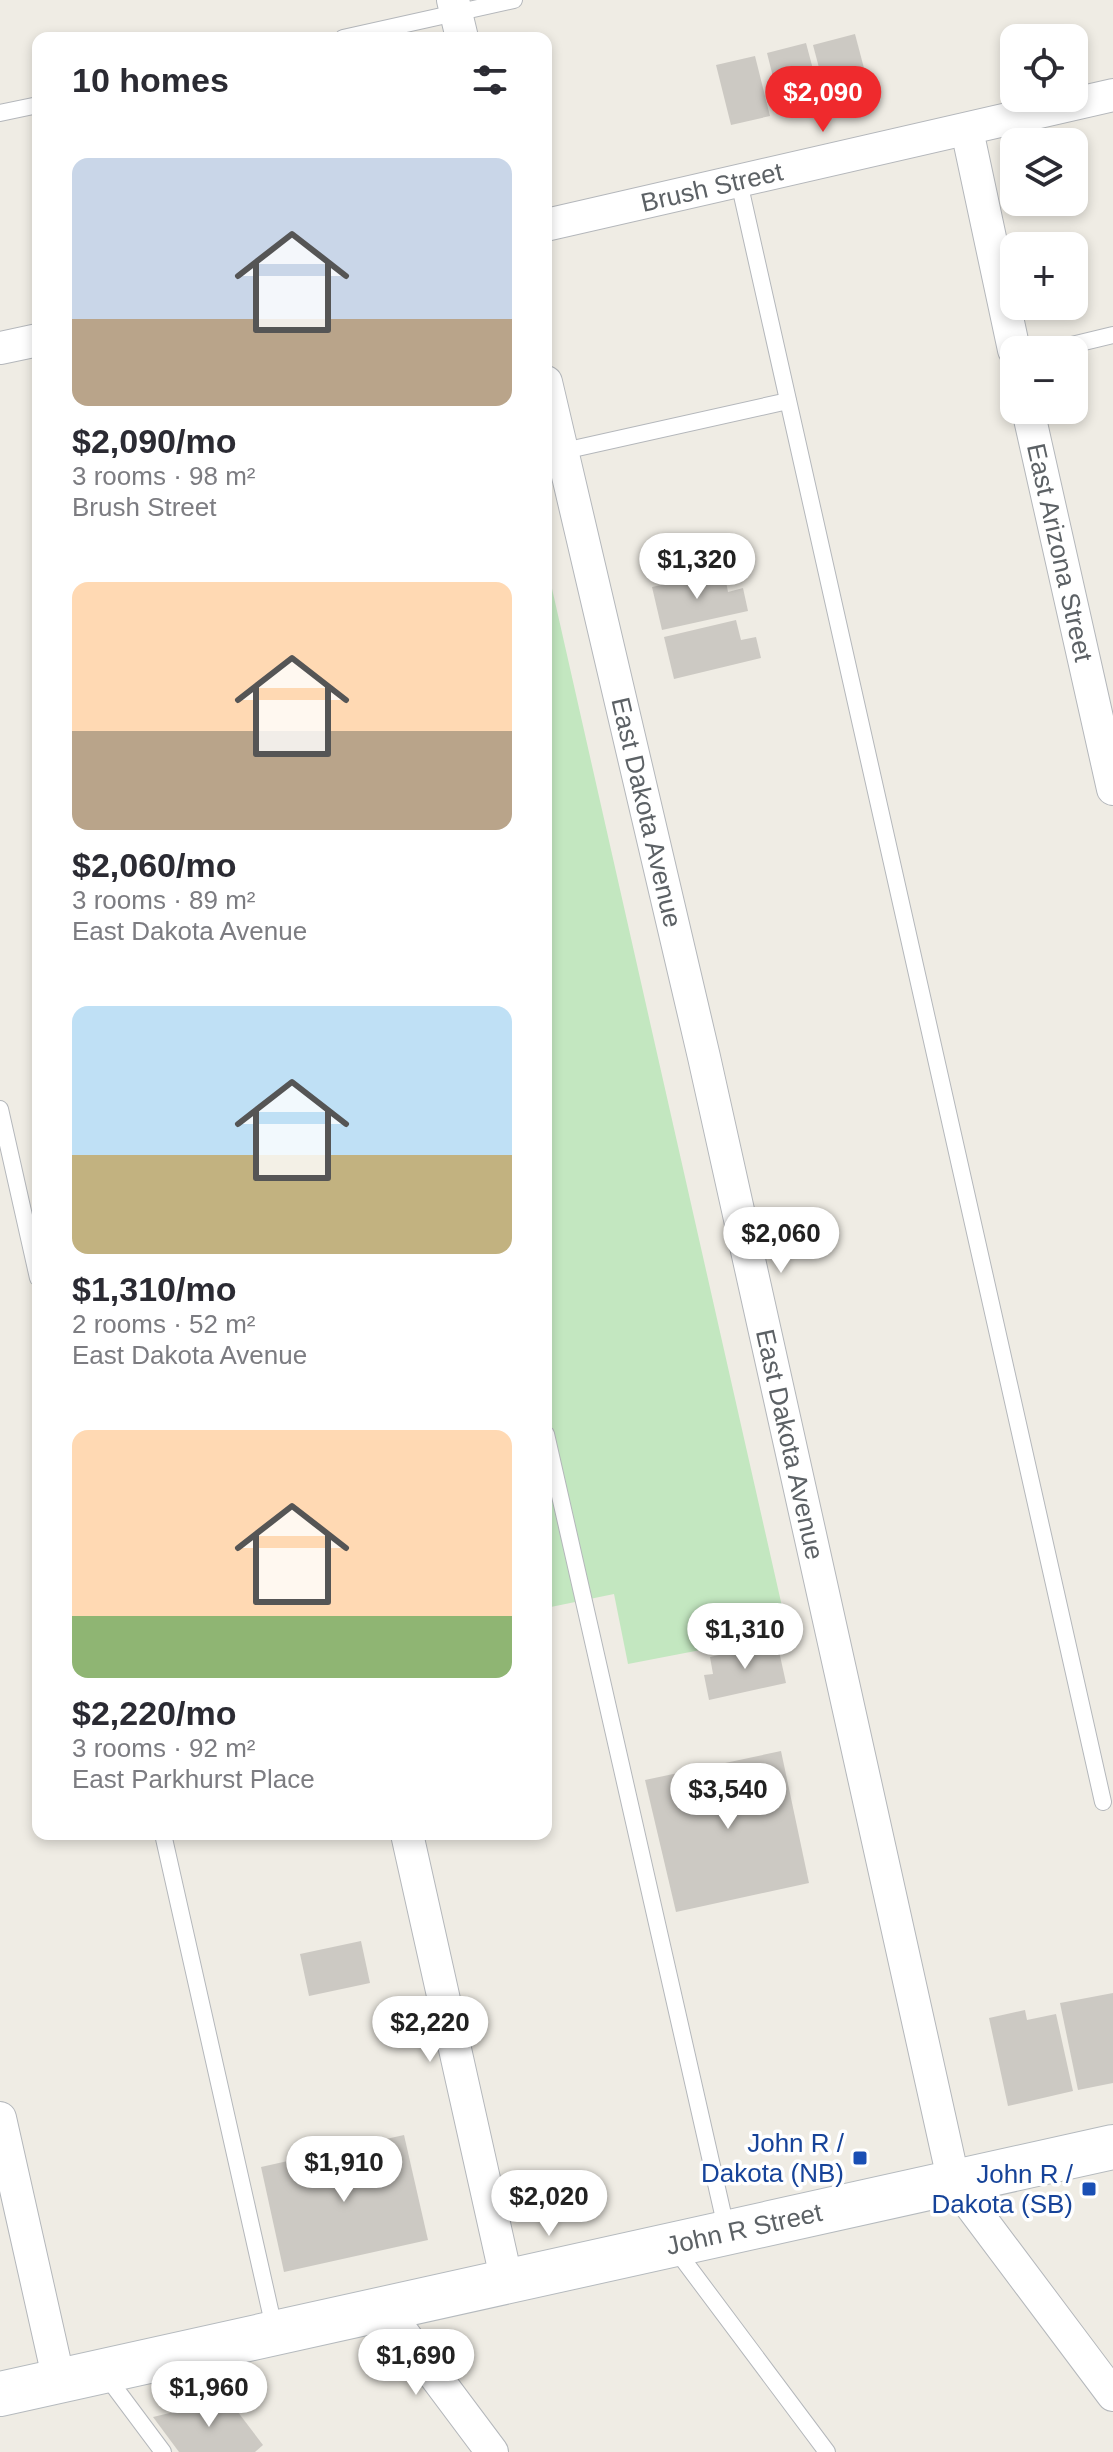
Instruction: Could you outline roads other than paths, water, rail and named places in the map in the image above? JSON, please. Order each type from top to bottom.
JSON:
[{"type":"main road","name":"John R Street","points":[[0,2394],[1113,2147]]},
{"type":"street","name":"Brush Street","points":[[552,224],[1113,95]]},
{"type":"street","points":[[967,130],[1011,336]]},
{"type":"street","points":[[0,348],[32,341]]},
{"type":"street","name":"East Arizona Street","points":[[1031,424],[1113,789]]},
{"type":"street","name":"East Dakota Avenue","points":[[554,453],[704,1057],[954,2183]]},
{"type":"street","points":[[408,1840],[507,2282]]},
{"type":"street","points":[[0,2118],[59,2381]]},
{"type":"street","points":[[954,2183],[1113,2395]]},
{"type":"street","points":[[385,2309],[492,2452]]},
{"type":"lane","points":[[376,32],[457,17],[514,0]]},
{"type":"lane","points":[[0,113],[32,106]]},
{"type":"lane","points":[[739,182],[1103,1802]]},
{"type":"lane","points":[[1088,341],[1113,335]]},
{"type":"lane","points":[[554,453],[788,401]]},
{"type":"lane","points":[[0,1109],[32,1251]]},
{"type":"lane","points":[[552,1460],[727,2233]]},
{"type":"lane","points":[[164,1840],[275,2333]]},
{"type":"lane","points":[[672,2245],[827,2452]]},
{"type":"lane","points":[[102,2372],[163,2452]]},
{"type":"place","name":"John R / Dakota (NB)","points":[[860,2158]]},
{"type":"place","name":"John R / Dakota (SB)","points":[[1089,2189]]}]
